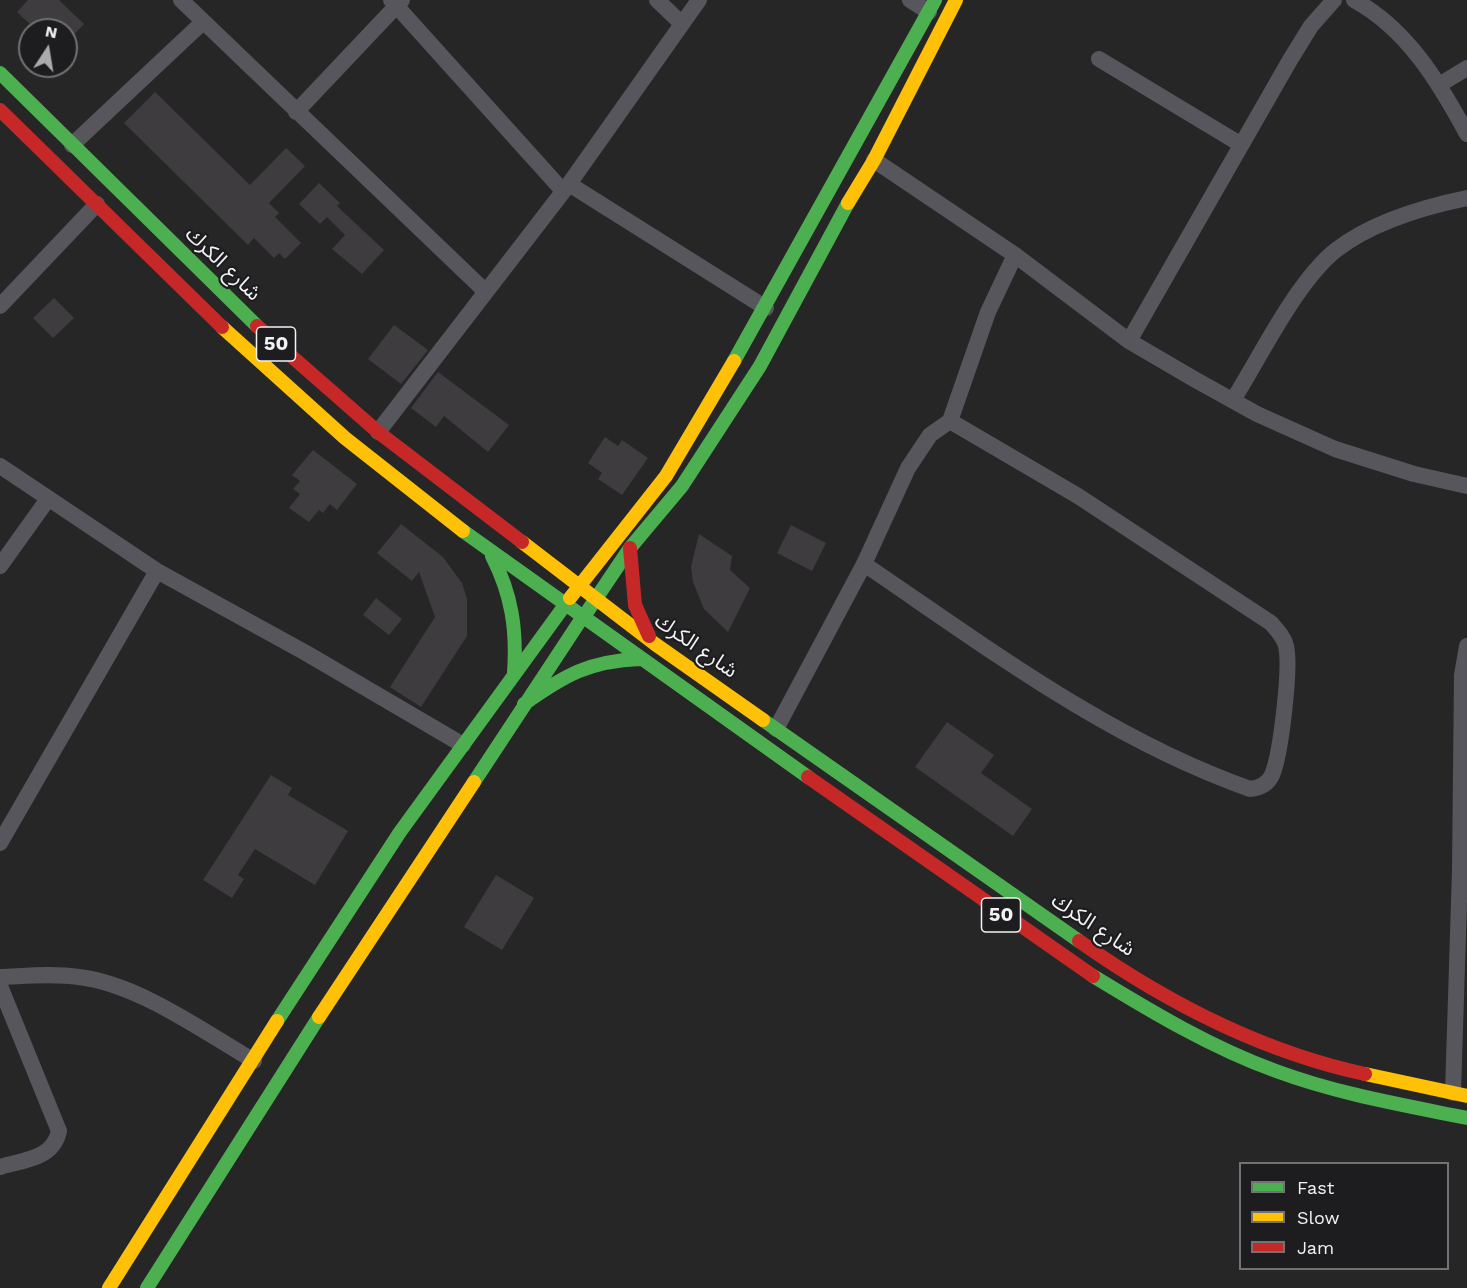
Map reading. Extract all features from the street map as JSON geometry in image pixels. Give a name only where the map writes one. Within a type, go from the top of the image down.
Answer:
[{"type":"main road","points":[[147,1288],[278,1079],[524,704],[630,548],[682,486],[760,366],[846,206],[874,160],[956,0]]},
{"type":"main road","points":[[110,1288],[326,943],[400,832],[564,605],[666,476],[766,308],[932,6]]},
{"type":"main road","name":"شارع الكرك","points":[[0,73],[254,324],[378,432],[655,644],[1012,895],[1136,978],[1226,1027],[1332,1067],[1460,1094]]},
{"type":"main road","name":"شارع الكرك","points":[[0,110],[192,300],[275,378],[345,438],[564,605],[913,850],[999,914],[1118,994],[1198,1038],[1247,1060],[1352,1095],[1467,1118]]},
{"type":"main road","points":[[545,559],[577,559],[613,541]]},
{"type":"main road","points":[[630,548],[632,596],[637,615],[655,644]]},
{"type":"main road","points":[[489,550],[513,600],[516,632],[514,673]]},
{"type":"main road","points":[[524,704],[565,675],[582,667],[598,661],[640,659]]},
{"type":"main road","points":[[999,914],[1012,895]]},
{"type":"street","points":[[181,0],[486,292]]},
{"type":"street","points":[[657,0],[682,24]]},
{"type":"street","points":[[378,432],[566,188],[699,0]]},
{"type":"street","points":[[910,0],[932,6]]},
{"type":"street","points":[[1129,341],[1240,144],[1311,26],[1334,0]]},
{"type":"street","points":[[1354,0],[1398,31],[1439,85],[1467,134]]},
{"type":"street","points":[[296,112],[397,2],[566,188],[766,308]]},
{"type":"street","points":[[72,146],[203,22]]},
{"type":"street","points":[[1099,59],[1240,144]]},
{"type":"street","points":[[1439,85],[1467,68]]},
{"type":"street","points":[[874,160],[1015,255],[1129,341],[1233,400],[1335,449],[1404,471],[1467,486]]},
{"type":"street","points":[[1233,400],[1309,279],[1336,250],[1406,215],[1467,198]]},
{"type":"street","points":[[0,306],[97,204]]},
{"type":"street","points":[[776,729],[864,564],[920,447],[930,435],[950,421],[988,312],[1015,255]]},
{"type":"street","points":[[864,564],[1073,705],[1122,732],[1250,789],[1259,788],[1272,775],[1278,751],[1288,662],[1286,644],[1271,623],[1078,496],[950,421]]},
{"type":"street","points":[[0,466],[158,571],[306,653],[463,745]]},
{"type":"street","points":[[0,566],[48,499]]},
{"type":"street","points":[[0,843],[158,571]]},
{"type":"street","points":[[1460,1094],[1463,870],[1462,675],[1467,646]]},
{"type":"street","points":[[0,977],[66,976],[107,983],[164,1009],[254,1061]]},
{"type":"street","points":[[0,987],[59,1131],[56,1145],[45,1154],[0,1167]]},
{"type":"building","points":[[28,0],[59,0],[78,18],[23,18],[17,12]]},
{"type":"building","points":[[78,18],[84,24],[78,30]]},
{"type":"building","points":[[155,92],[250,185],[286,148],[305,166],[269,203],[279,213],[275,217],[301,243],[285,259],[279,253],[274,258],[254,238],[248,245],[124,123]]},
{"type":"building","points":[[319,183],[340,203],[337,206],[384,250],[362,274],[332,249],[345,235],[327,217],[320,224],[299,204]]},
{"type":"building","points":[[54,298],[74,318],[53,338],[33,318]]},
{"type":"building","points":[[394,325],[428,350],[401,384],[368,359]]},
{"type":"building","points":[[438,372],[509,425],[488,452],[444,416],[436,427],[411,408]]},
{"type":"building","points":[[605,437],[618,446],[622,440],[648,458],[622,495],[598,479],[602,473],[588,463]]},
{"type":"building","points":[[313,450],[357,484],[337,510],[330,504],[323,513],[319,510],[309,522],[289,508],[300,494],[293,489],[300,481],[292,475]]},
{"type":"building","points":[[401,524],[443,557],[462,583],[467,599],[467,636],[421,707],[390,687],[435,617],[419,572],[412,581],[377,553]]},
{"type":"building","points":[[791,525],[826,543],[812,571],[777,553]]},
{"type":"building","points":[[699,534],[732,556],[730,570],[750,588],[728,632],[704,609],[693,582],[691,567]]},
{"type":"building","points":[[376,598],[402,619],[389,635],[363,615]]},
{"type":"building","points":[[947,722],[994,755],[981,773],[1032,809],[1013,836],[915,767]]},
{"type":"building","points":[[271,775],[292,788],[288,795],[348,831],[315,885],[255,849],[238,875],[244,879],[232,898],[203,880]]},
{"type":"building","points":[[496,875],[534,898],[502,950],[464,927]]},
{"type":"traffic: fast","points":[[734,361],[935,0]]},
{"type":"traffic: fast","points":[[0,73],[257,326]]},
{"type":"traffic: fast","points":[[587,612],[630,548],[682,486],[760,366],[848,203]]},
{"type":"traffic: fast","points":[[463,531],[808,777]]},
{"type":"traffic: fast","points":[[492,556],[499,570],[512,613],[515,642],[514,673]]},
{"type":"traffic: fast","points":[[277,1021],[400,832],[565,605]]},
{"type":"traffic: fast","points":[[474,782],[582,618]]},
{"type":"traffic: fast","points":[[524,704],[578,671],[606,663],[640,659]]},
{"type":"traffic: fast","points":[[763,720],[1079,941]]},
{"type":"traffic: fast","points":[[1093,976],[1160,1016],[1252,1062],[1347,1093],[1467,1118]]},
{"type":"traffic: fast","points":[[147,1288],[319,1017]]},
{"type":"traffic: slow","points":[[848,203],[874,160],[956,0]]},
{"type":"traffic: slow","points":[[222,327],[345,438],[463,531]]},
{"type":"traffic: slow","points":[[570,598],[666,476],[734,361]]},
{"type":"traffic: slow","points":[[522,542],[655,644],[763,720]]},
{"type":"traffic: slow","points":[[319,1017],[474,782]]},
{"type":"traffic: slow","points":[[109,1288],[277,1021]]},
{"type":"traffic: slow","points":[[1365,1074],[1467,1096]]},
{"type":"traffic: jam","points":[[0,110],[222,327]]},
{"type":"traffic: jam","points":[[257,326],[378,432],[522,542]]},
{"type":"traffic: jam","points":[[630,548],[635,605],[649,636]]},
{"type":"traffic: jam","points":[[808,777],[1093,976]]},
{"type":"traffic: jam","points":[[1079,941],[1145,984],[1216,1022],[1289,1052],[1365,1074]]}]
